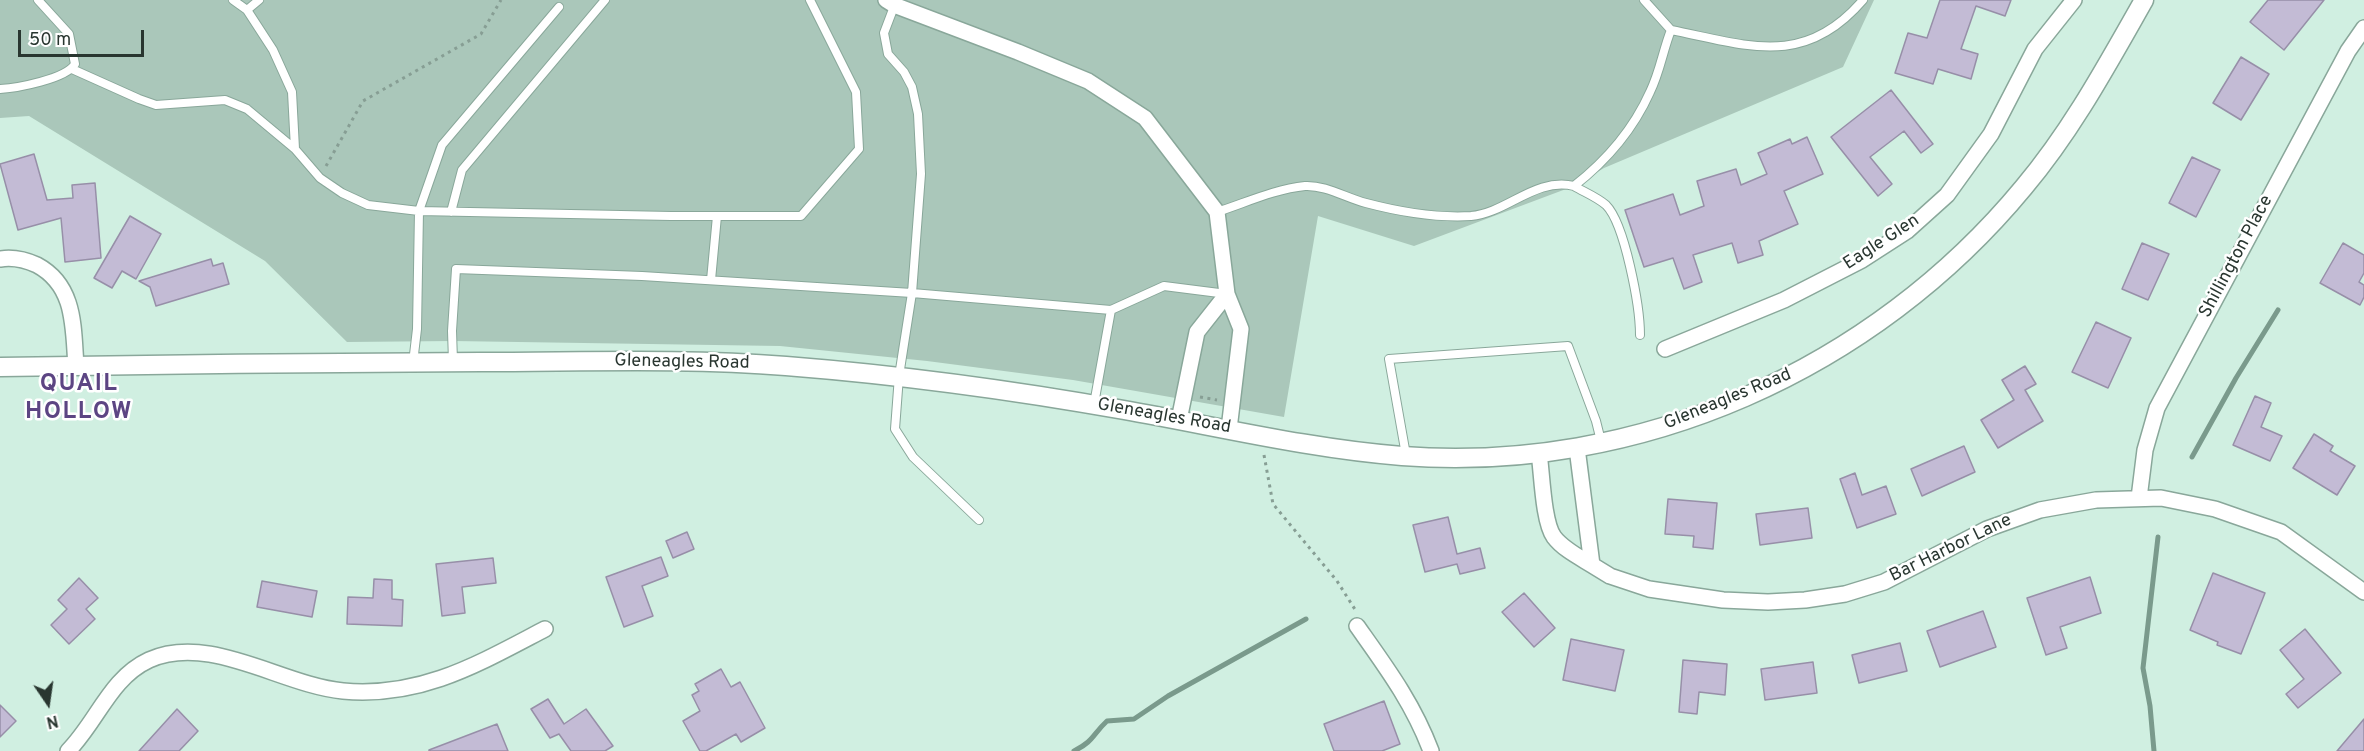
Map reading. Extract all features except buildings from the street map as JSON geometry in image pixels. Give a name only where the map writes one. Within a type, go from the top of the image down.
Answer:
[{"type":"street","name":"Eagle Glen","points":[[1665,349],[1784,300],[1862,260],[1907,231],[1947,195],[1991,134],[2035,49],[2074,0]]},
{"type":"street","name":"Gleneagles Road","points":[[0,367],[729,363],[899,376],[1094,404],[1362,452],[1450,458],[1539,453],[1577,448],[1677,424],[1762,390],[1845,346],[1894,311],[1964,253],[2025,186],[2052,152],[2088,99],[2144,0]]},
{"type":"street","points":[[892,2],[1088,81],[1145,118],[1217,212],[1227,294],[1241,329],[1229,429]]},
{"type":"street","name":"Shillington Place","points":[[2139,498],[2145,450],[2157,408],[2348,51],[2364,28]]},
{"type":"street","points":[[0,259],[18,259],[33,263],[48,271],[59,283],[70,306],[76,366]]},
{"type":"street","points":[[1179,420],[1197,332],[1227,294]]},
{"type":"street","points":[[1577,448],[1592,565]]},
{"type":"street","name":"Bar Harbor Lane","points":[[1539,453],[1544,499],[1553,536],[1571,552],[1610,576],[1648,589],[1723,600],[1768,602],[1805,600],[1845,594],[1884,582],[1987,529],[2022,516],[2068,504],[2139,498],[2173,500],[2215,509],[2281,532],[2364,592]]},
{"type":"street","points":[[1357,626],[1420,721],[1431,751]]},
{"type":"street","points":[[68,751],[123,676],[149,660],[169,653],[191,651],[215,655],[306,684],[344,691],[379,692],[413,688],[446,678],[545,629]]},
{"type":"lane","points":[[38,0],[69,34],[75,57],[72,69]]},
{"type":"lane","points":[[233,0],[247,10],[273,50],[292,92],[295,149]]},
{"type":"lane","points":[[247,10],[259,0]]},
{"type":"lane","points":[[451,212],[462,170],[605,0]]},
{"type":"lane","points":[[0,89],[24,87],[72,69],[156,105],[225,100],[247,109],[295,149],[320,178],[342,193],[368,205],[451,212],[801,216],[859,149],[856,92],[810,0]]},
{"type":"lane","points":[[1644,0],[1671,30],[1740,45],[1792,46],[1809,41],[1826,32],[1850,14],[1863,0]]},
{"type":"lane","points":[[892,2],[884,33],[888,54],[908,79],[918,114],[921,174],[912,292],[899,376],[895,429],[913,457],[979,520]]},
{"type":"lane","points":[[413,363],[417,329],[419,211],[442,145],[559,7]]},
{"type":"lane","points":[[1574,186],[1592,171],[1627,134],[1651,91],[1671,30]]},
{"type":"lane","points":[[1217,212],[1280,191],[1307,186],[1336,192],[1364,203],[1415,213],[1471,216],[1482,215],[1553,183],[1574,186],[1599,199],[1615,219],[1633,280],[1640,335]]},
{"type":"lane","points":[[711,280],[717,216]]},
{"type":"lane","points":[[453,363],[452,332],[456,269],[711,280],[912,292],[1111,310],[1164,286],[1227,294]]},
{"type":"lane","points":[[1094,404],[1111,310]]},
{"type":"lane","points":[[1406,456],[1389,359],[1568,346],[1596,421],[1601,442]]},
{"type":"path","points":[[320,178],[363,100],[481,34],[501,0]]},
{"type":"path","points":[[1199,396],[1217,400]]},
{"type":"path","points":[[1264,454],[1273,504],[1337,580],[1359,616],[1357,626]]},
{"type":"green space","points":[[0,0],[1874,0],[1843,67],[1604,168],[1574,186],[1414,246],[1318,216],[1284,417],[1073,380],[927,361],[780,346],[453,341],[347,342],[265,261],[29,116],[0,118]]},
{"type":"waterway","points":[[2192,457],[2236,378],[2278,310]]},
{"type":"waterway","points":[[2154,751],[2150,706],[2143,668],[2158,537]]},
{"type":"waterway","points":[[1074,751],[1089,741],[1107,721],[1134,719],[1168,696],[1306,619]]},
{"type":"district","name":"QUAIL HOLLOW","points":[[79,399]]}]
